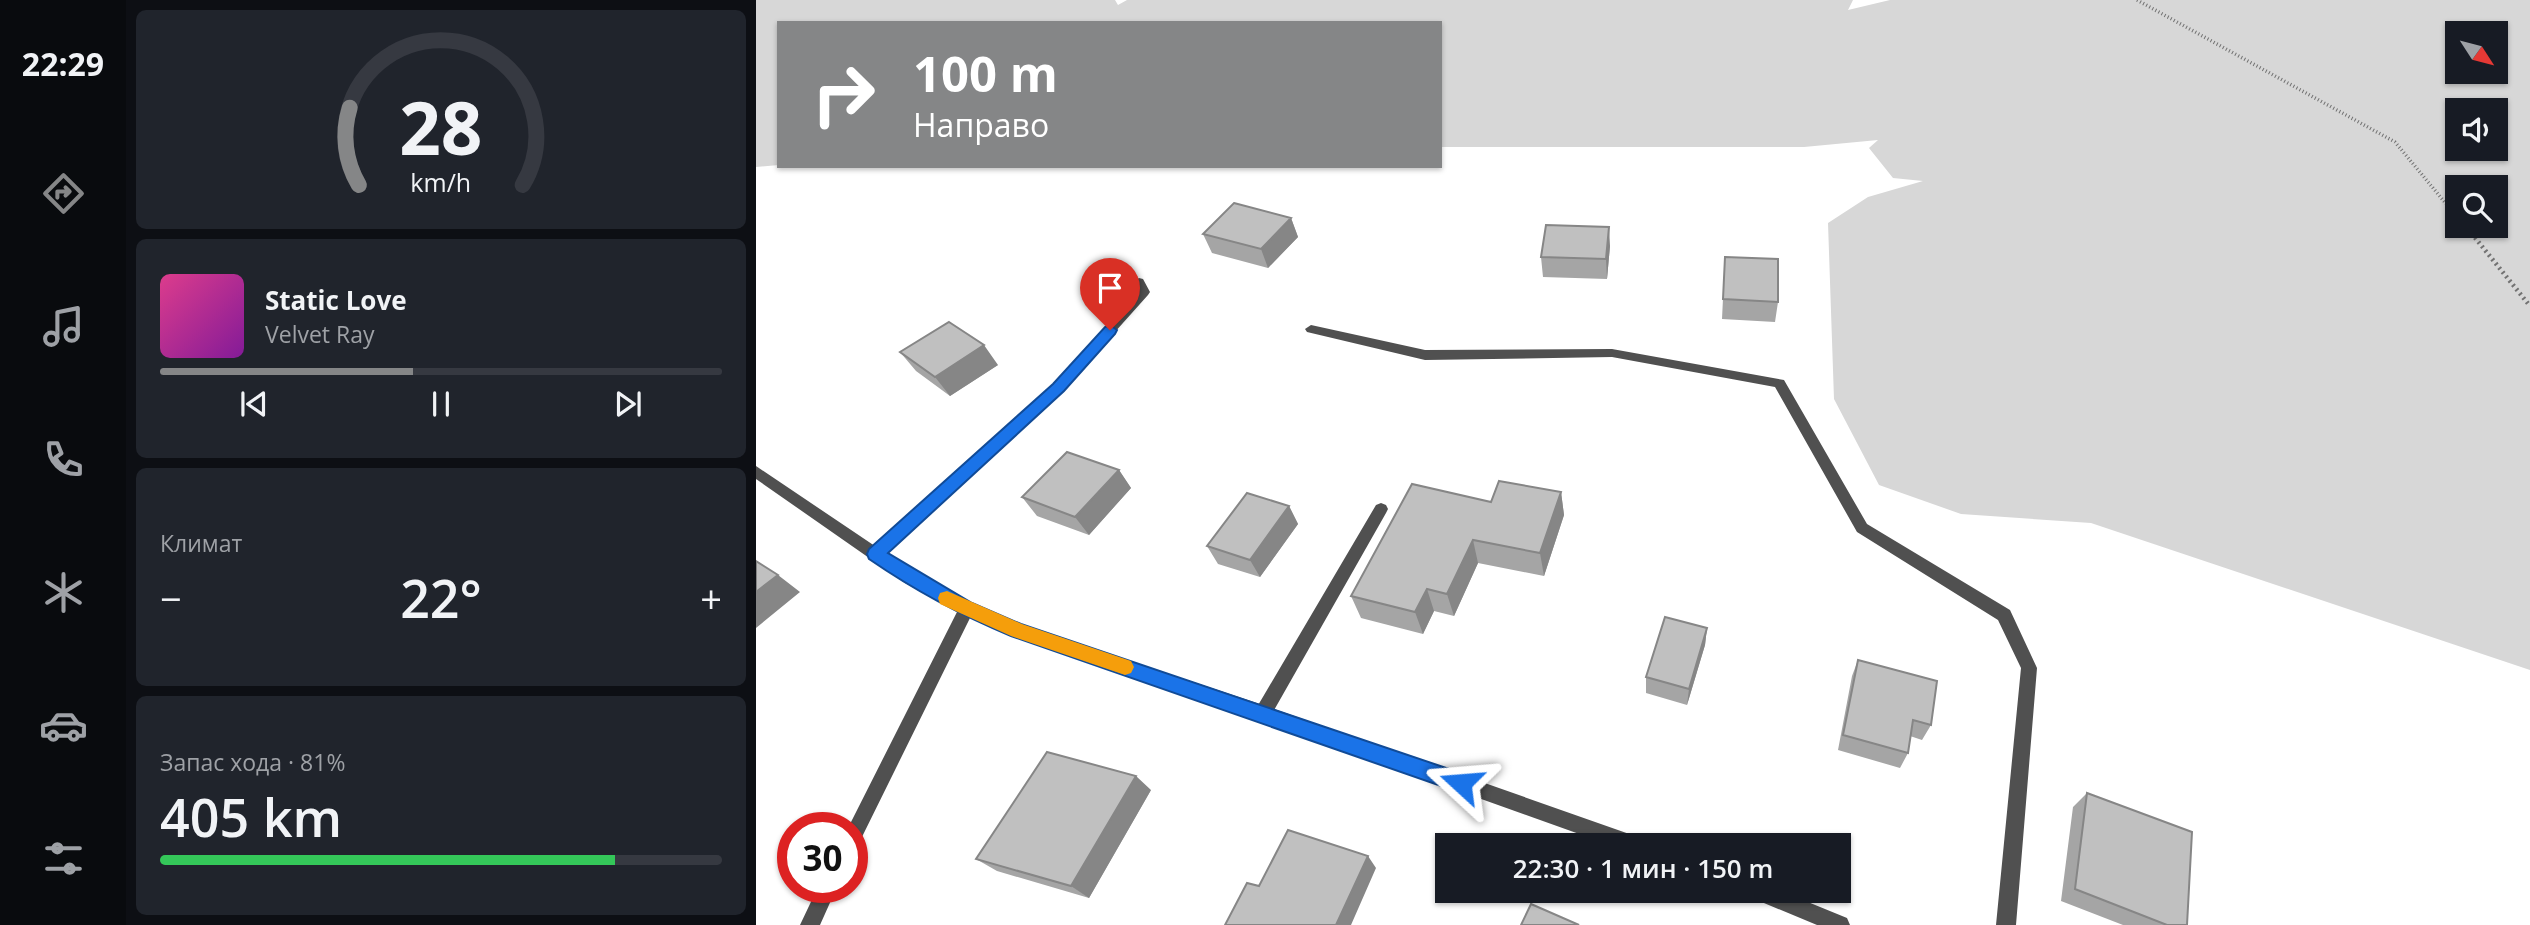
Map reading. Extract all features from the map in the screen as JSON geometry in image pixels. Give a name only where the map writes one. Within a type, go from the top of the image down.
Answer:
[{"type":"street","points":[[875,554],[1058,387],[1144,292],[1139,282]]},
{"type":"street","points":[[1311,329],[1425,355],[1612,353],[1779,383],[1862,528],[2004,615],[2029,668],[2006,925]]},
{"type":"street","points":[[756,472],[910,578],[966,609],[1017,631],[1263,713],[1601,833]]},
{"type":"street","points":[[1263,713],[1381,509]]},
{"type":"street","points":[[865,812],[966,609]]},
{"type":"street","points":[[810,925],[820,903]]},
{"type":"street","points":[[1788,903],[1840,925]]},
{"type":"path","points":[[2137,0],[2395,142],[2445,202]]},
{"type":"path","points":[[2475,238],[2530,306]]},
{"type":"shaded area","points":[[756,0],[1115,0],[1118,5],[1127,0],[1853,0],[1848,10],[1890,0],[2530,0],[2530,670],[2091,523],[1961,514],[1879,485],[1834,399],[1828,223],[1868,197],[1923,181],[1893,178],[1869,148],[1878,140],[1804,147],[1442,147],[1442,21],[777,21],[777,165],[756,167]]},
{"type":"building","points":[[1234,203],[1291,218],[1261,249],[1203,234]]},
{"type":"building","points":[[1546,225],[1609,227],[1606,259],[1541,257]]},
{"type":"building","points":[[1725,257],[1778,259],[1778,302],[1723,299]]},
{"type":"building","points":[[949,322],[984,345],[935,377],[900,352]]},
{"type":"building","points":[[1067,452],[1119,470],[1075,517],[1022,497]]},
{"type":"building","points":[[1499,481],[1561,492],[1540,553],[1473,540],[1447,594],[1427,589],[1415,612],[1351,596],[1412,484],[1491,502]]},
{"type":"building","points":[[1247,493],[1289,506],[1250,560],[1207,546]]},
{"type":"building","points":[[756,561],[778,575],[756,592]]},
{"type":"building","points":[[1665,617],[1707,628],[1689,689],[1646,677]]},
{"type":"building","points":[[1858,660],[1937,681],[1931,725],[1913,720],[1908,753],[1843,735]]},
{"type":"building","points":[[1047,752],[1136,776],[1071,886],[976,859]]},
{"type":"building","points":[[2087,793],[2192,832],[2187,925],[2167,925],[2075,889]]},
{"type":"building","points":[[1288,830],[1368,856],[1336,925],[1225,925],[1247,883],[1259,886]]},
{"type":"building","points":[[1531,904],[1579,925],[1521,925]]},
{"type":"slow traffic","points":[[947,598],[1017,631],[1125,667]]},
{"type":"route","points":[[1110,330],[1058,387],[875,554],[910,578],[966,609],[1017,631],[1461,783]]}]
